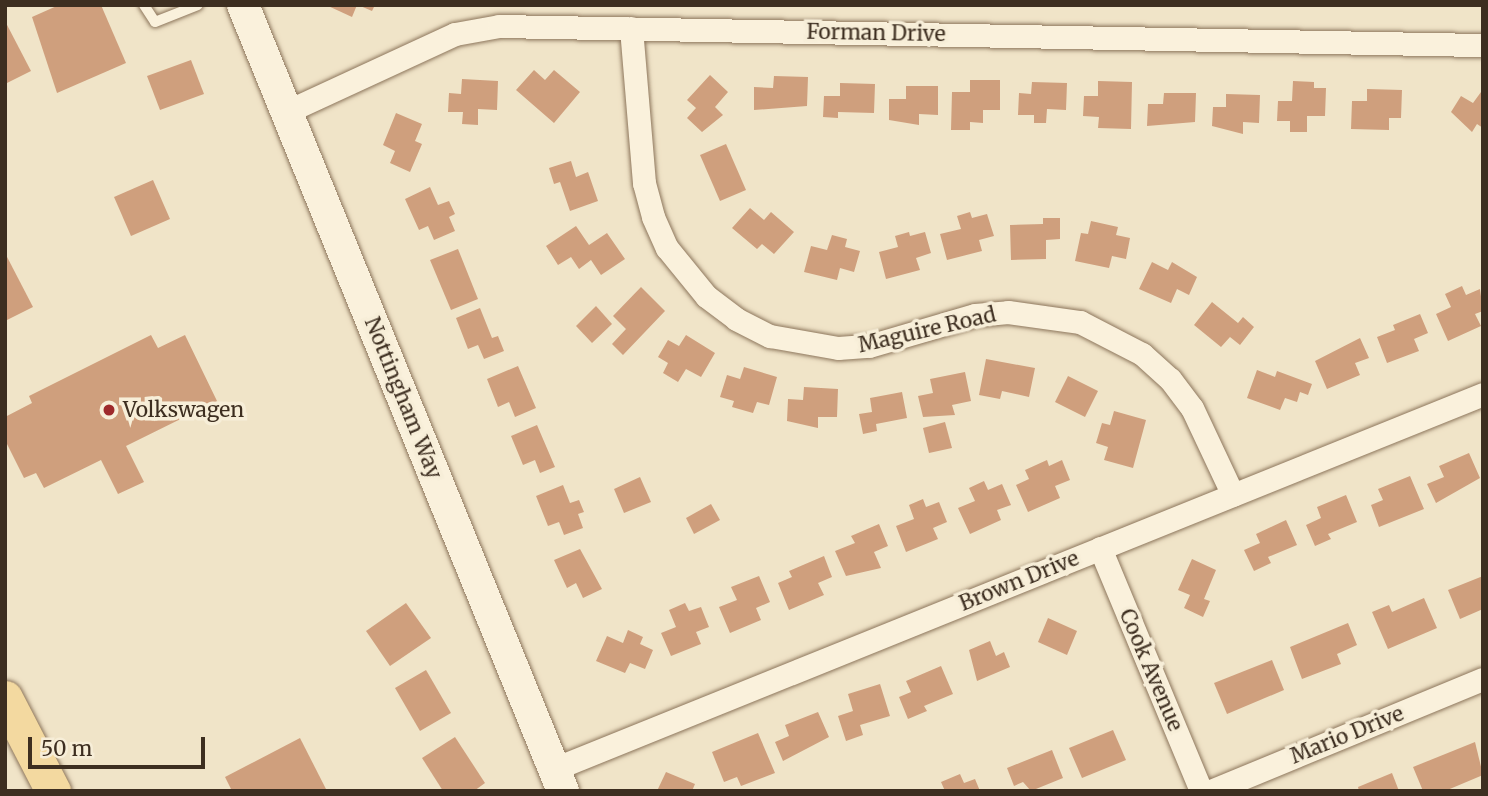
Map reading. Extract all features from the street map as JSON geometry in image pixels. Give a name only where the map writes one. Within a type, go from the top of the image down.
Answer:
[{"type":"main road","points":[[6,699],[53,791]]},
{"type":"street","name":"Nottingham Way","points":[[243,5],[559,780]]},
{"type":"street","name":"Forman Drive","points":[[286,112],[455,34],[499,26],[1483,45]]},
{"type":"street","name":"Maguire Road","points":[[631,29],[644,183],[653,216],[667,248],[706,296],[736,319],[770,336],[838,348],[869,346],[975,315],[1008,312],[1080,322],[1142,354],[1170,379],[1192,408],[1233,495]]},
{"type":"street","name":"Brown Drive","points":[[559,780],[1100,548],[1483,394]]},
{"type":"street","name":"Cook Avenue","points":[[1100,548],[1201,791]]},
{"type":"street","name":"Mario Drive","points":[[1212,791],[1483,679]]},
{"type":"lane","points":[[144,5],[155,22],[198,5]]},
{"type":"building","points":[[59,5],[101,5],[126,63],[57,93],[32,17]]},
{"type":"building","points":[[326,5],[357,5],[352,17]]},
{"type":"building","points":[[358,5],[375,5],[372,11]]},
{"type":"building","points":[[5,21],[31,71],[5,84]]},
{"type":"building","points":[[191,60],[204,94],[160,110],[147,76]]},
{"type":"building","points":[[534,70],[545,80],[554,70],[580,92],[554,123],[516,90]]},
{"type":"building","points":[[710,75],[728,92],[715,107],[723,115],[702,132],[687,118],[696,108],[687,100]]},
{"type":"building","points":[[774,76],[808,77],[807,106],[754,110],[754,87],[773,88]]},
{"type":"building","points":[[462,79],[498,81],[497,110],[478,109],[478,125],[462,124],[463,112],[448,112],[449,93],[461,94]]},
{"type":"building","points":[[970,80],[1000,80],[1000,110],[983,110],[983,123],[970,122],[970,130],[951,130],[952,92],[970,92]]},
{"type":"building","points":[[1098,81],[1132,82],[1131,129],[1098,128],[1099,117],[1083,116],[1084,96],[1098,96]]},
{"type":"building","points":[[1293,81],[1314,82],[1314,88],[1326,88],[1325,116],[1307,116],[1307,132],[1290,132],[1290,121],[1277,121],[1278,101],[1292,101]]},
{"type":"building","points":[[1032,82],[1067,83],[1066,110],[1047,109],[1046,123],[1034,123],[1034,115],[1018,115],[1019,93],[1031,94]]},
{"type":"building","points":[[840,83],[875,84],[874,113],[838,112],[838,118],[823,117],[824,96],[840,96]]},
{"type":"building","points":[[906,86],[938,86],[938,115],[919,114],[919,125],[889,120],[889,99],[906,99]]},
{"type":"building","points":[[1367,89],[1402,90],[1401,118],[1389,118],[1389,130],[1351,129],[1352,101],[1367,101]]},
{"type":"building","points":[[1481,92],[1483,128],[1477,124],[1472,132],[1451,112],[1461,96],[1473,103]]},
{"type":"building","points":[[1164,93],[1196,93],[1195,122],[1147,126],[1148,104],[1163,104]]},
{"type":"building","points":[[1226,94],[1260,95],[1259,123],[1243,122],[1243,134],[1212,126],[1213,107],[1226,107]]},
{"type":"building","points":[[396,113],[422,124],[415,141],[422,144],[410,172],[390,163],[395,151],[383,145]]},
{"type":"building","points":[[726,144],[746,190],[720,201],[700,155]]},
{"type":"building","points":[[571,161],[576,177],[588,172],[598,201],[570,211],[560,182],[554,184],[549,168]]},
{"type":"building","points":[[153,180],[170,219],[131,236],[114,197]]},
{"type":"building","points":[[430,187],[438,205],[449,201],[455,214],[449,217],[455,231],[434,240],[428,226],[419,230],[405,199]]},
{"type":"building","points":[[750,208],[764,220],[771,212],[794,232],[774,254],[762,244],[757,249],[732,228]]},
{"type":"building","points":[[970,212],[972,218],[987,214],[994,236],[979,240],[982,251],[947,260],[940,234],[961,229],[957,216]]},
{"type":"building","points":[[1043,218],[1060,218],[1060,239],[1046,240],[1046,259],[1011,260],[1010,225],[1043,224]]},
{"type":"building","points":[[1091,221],[1118,227],[1116,235],[1130,238],[1126,259],[1112,256],[1109,268],[1075,261],[1081,233],[1088,234]]},
{"type":"building","points":[[576,226],[589,245],[607,233],[625,259],[601,275],[591,260],[579,269],[571,257],[558,265],[546,246]]},
{"type":"building","points":[[909,232],[910,236],[925,232],[931,253],[916,258],[920,270],[886,279],[879,252],[898,247],[895,236]]},
{"type":"building","points":[[832,235],[847,239],[845,247],[860,251],[854,272],[840,268],[837,280],[804,272],[811,246],[827,250]]},
{"type":"building","points":[[458,249],[478,299],[451,310],[430,260]]},
{"type":"building","points":[[5,253],[33,307],[5,321]]},
{"type":"building","points":[[1152,262],[1168,270],[1172,262],[1197,277],[1189,295],[1177,289],[1171,303],[1139,289]]},
{"type":"building","points":[[1462,286],[1466,295],[1480,289],[1483,311],[1475,314],[1481,326],[1448,341],[1436,314],[1451,307],[1445,294]]},
{"type":"building","points":[[641,287],[665,311],[623,355],[612,344],[626,329],[613,316]]},
{"type":"building","points":[[1212,302],[1238,323],[1243,317],[1254,327],[1240,345],[1230,337],[1221,347],[1194,325]]},
{"type":"building","points":[[596,306],[612,324],[592,343],[576,326]]},
{"type":"building","points":[[480,308],[492,338],[498,336],[504,351],[484,359],[478,345],[468,349],[456,318]]},
{"type":"building","points":[[1420,314],[1428,333],[1414,339],[1419,351],[1387,363],[1377,337],[1395,330],[1393,325]]},
{"type":"building","name":"Volkswagen","points":[[151,335],[158,348],[185,335],[217,401],[126,446],[144,482],[118,494],[101,460],[44,488],[36,473],[24,478],[5,440],[5,417],[32,403],[29,396]]},
{"type":"building","points":[[686,335],[715,353],[701,377],[686,369],[678,382],[663,373],[668,363],[658,357],[668,340],[679,346]]},
{"type":"building","points":[[1360,338],[1369,358],[1355,363],[1360,375],[1327,389],[1315,361]]},
{"type":"building","points":[[986,359],[1035,368],[1029,397],[1002,391],[1000,399],[979,395]]},
{"type":"building","points":[[518,366],[536,408],[515,417],[509,402],[498,407],[487,379]]},
{"type":"building","points":[[744,367],[777,377],[769,405],[757,402],[753,413],[732,407],[734,401],[720,397],[727,375],[740,379]]},
{"type":"building","points":[[1257,370],[1275,377],[1277,371],[1312,384],[1308,395],[1300,392],[1297,402],[1285,398],[1280,410],[1247,398]]},
{"type":"building","points":[[965,372],[971,401],[952,405],[955,415],[923,417],[918,396],[933,393],[930,379]]},
{"type":"building","points":[[1068,376],[1098,391],[1085,417],[1055,402]]},
{"type":"building","points":[[804,387],[838,389],[837,417],[818,417],[818,428],[787,421],[788,399],[803,400]]},
{"type":"building","points":[[902,392],[907,418],[876,424],[877,431],[863,434],[859,414],[872,412],[870,398]]},
{"type":"building","points":[[1114,411],[1146,420],[1133,468],[1104,460],[1108,447],[1096,443],[1102,423],[1110,425]]},
{"type":"building","points":[[945,422],[952,448],[929,453],[923,428]]},
{"type":"building","points":[[537,425],[555,467],[540,473],[535,460],[523,465],[511,436]]},
{"type":"building","points":[[1469,453],[1480,478],[1436,503],[1427,484],[1444,477],[1439,466]]},
{"type":"building","points":[[1047,460],[1049,466],[1062,460],[1070,480],[1055,486],[1060,498],[1028,512],[1016,485],[1029,479],[1025,470]]},
{"type":"building","points":[[1410,476],[1424,509],[1379,527],[1371,505],[1383,500],[1378,489]]},
{"type":"building","points":[[640,477],[651,502],[624,513],[614,489]]},
{"type":"building","points":[[984,481],[988,490],[1002,484],[1011,505],[997,510],[1001,520],[970,534],[958,508],[975,501],[969,488]]},
{"type":"building","points":[[563,485],[570,503],[579,500],[584,512],[578,514],[583,528],[564,535],[559,522],[548,526],[536,496]]},
{"type":"building","points":[[1346,495],[1357,522],[1328,534],[1331,539],[1315,546],[1306,525],[1321,518],[1317,507]]},
{"type":"building","points":[[923,499],[926,507],[939,502],[947,522],[933,528],[938,539],[906,552],[896,526],[914,519],[909,505]]},
{"type":"building","points":[[711,504],[720,520],[694,534],[686,518]]},
{"type":"building","points":[[1286,520],[1297,545],[1268,557],[1271,563],[1254,571],[1244,550],[1260,543],[1256,534]]},
{"type":"building","points":[[879,524],[888,546],[874,552],[881,568],[846,576],[835,551],[855,543],[851,536]]},
{"type":"building","points":[[580,549],[602,589],[583,598],[576,583],[567,588],[554,560]]},
{"type":"building","points":[[824,556],[832,577],[818,583],[824,595],[789,610],[778,583],[792,577],[789,571]]},
{"type":"building","points":[[1192,559],[1216,570],[1204,599],[1210,601],[1203,617],[1184,608],[1190,595],[1178,590]]},
{"type":"building","points":[[759,576],[770,602],[756,608],[761,620],[730,633],[719,607],[737,600],[731,587]]},
{"type":"building","points":[[1483,576],[1483,609],[1460,619],[1448,590]]},
{"type":"building","points":[[1424,598],[1437,628],[1388,649],[1372,612],[1389,605],[1392,612]]},
{"type":"building","points":[[406,603],[431,638],[390,666],[366,631]]},
{"type":"building","points":[[685,603],[689,611],[701,607],[709,627],[696,632],[701,644],[671,656],[661,633],[676,627],[669,610]]},
{"type":"building","points":[[1048,618],[1077,631],[1067,655],[1038,642]]},
{"type":"building","points":[[1348,623],[1357,645],[1337,654],[1341,664],[1302,679],[1290,647]]},
{"type":"building","points":[[628,630],[643,637],[640,644],[653,650],[645,669],[630,663],[625,673],[596,661],[607,636],[623,643]]},
{"type":"building","points":[[990,641],[996,656],[1004,652],[1010,667],[977,681],[969,650]]},
{"type":"building","points":[[1272,660],[1284,690],[1227,714],[1214,683]]},
{"type":"building","points":[[941,666],[953,694],[924,706],[927,711],[908,719],[899,697],[911,692],[906,681]]},
{"type":"building","points":[[426,670],[451,713],[420,731],[395,688]]},
{"type":"building","points":[[880,684],[890,716],[860,725],[863,735],[846,741],[838,716],[853,711],[848,694]]},
{"type":"building","points":[[818,712],[829,737],[783,761],[775,742],[789,736],[785,725]]},
{"type":"building","points":[[1113,730],[1126,760],[1082,778],[1069,748]]},
{"type":"building","points":[[758,733],[775,773],[741,786],[737,777],[724,782],[712,752]]},
{"type":"building","points":[[455,737],[485,783],[474,791],[443,791],[422,758]]},
{"type":"building","points":[[300,738],[327,791],[232,791],[225,777]]},
{"type":"building","points":[[1475,742],[1483,775],[1445,791],[1423,791],[1413,767]]},
{"type":"building","points":[[1052,750],[1063,778],[1031,791],[1023,782],[1014,786],[1007,768]]},
{"type":"building","points":[[666,772],[695,784],[692,791],[657,791]]},
{"type":"building","points":[[1392,773],[1399,791],[1359,791],[1358,787]]},
{"type":"building","points":[[960,774],[964,783],[975,779],[980,791],[945,791],[941,782]]},
{"type":"place","name":"Volkswagen","points":[[109,410]]}]
